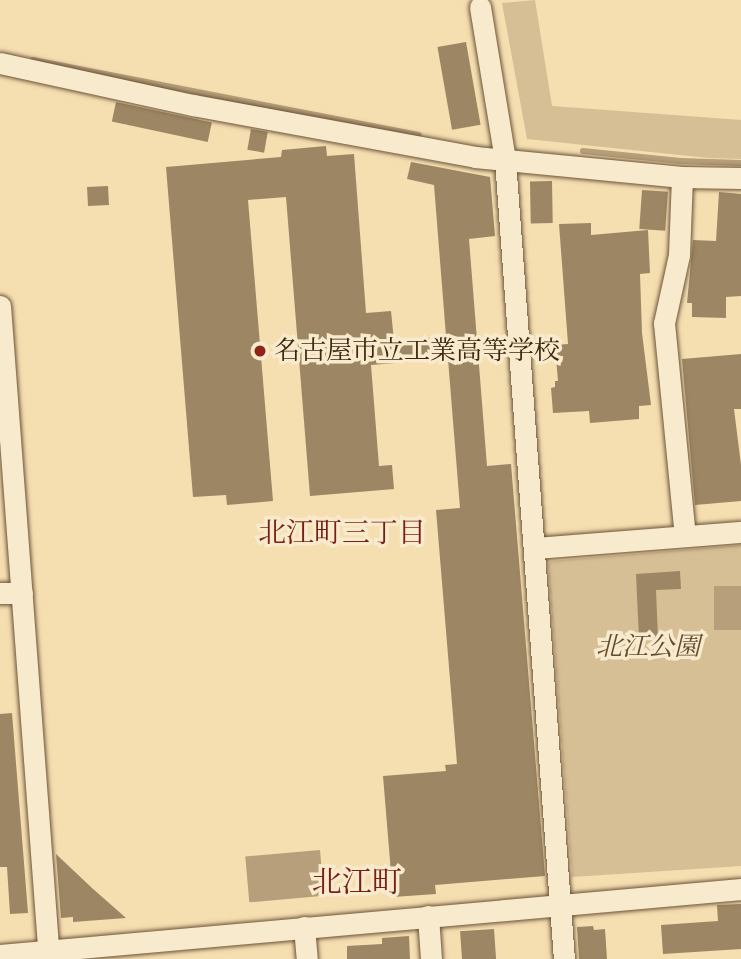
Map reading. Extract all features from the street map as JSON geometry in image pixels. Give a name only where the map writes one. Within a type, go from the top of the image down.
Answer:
[{"type":"street","points":[[480,6],[505,160],[565,959]]},
{"type":"street","points":[[0,63],[206,107],[505,160],[682,177],[741,178]]},
{"type":"street","points":[[682,177],[679,255],[664,323],[685,536]]},
{"type":"street","points":[[0,306],[49,954]]},
{"type":"street","points":[[536,548],[741,532]]},
{"type":"street","points":[[0,593],[22,593]]},
{"type":"street","points":[[0,955],[178,949],[304,927],[741,889]]},
{"type":"street","points":[[428,916],[431,959]]},
{"type":"street","points":[[304,927],[307,959]]},
{"type":"green space","points":[[535,0],[552,106],[741,120],[741,159],[527,139],[502,3]]},
{"type":"green space","name":"北江公園","points":[[741,545],[741,866],[572,877],[548,564],[551,561]]},
{"type":"shaded area","points":[[714,586],[741,586],[741,630],[714,630]]},
{"type":"shaded area","points":[[320,850],[324,896],[249,902],[245,857]]},
{"type":"building","points":[[466,42],[481,125],[452,130],[437,47]]},
{"type":"building","points":[[116,102],[212,122],[208,142],[112,122]]},
{"type":"building","points":[[251,129],[268,132],[264,153],[247,150]]},
{"type":"building","points":[[326,146],[327,156],[354,154],[366,313],[391,311],[394,341],[446,336],[434,185],[407,179],[411,162],[490,177],[495,236],[469,239],[487,466],[511,464],[545,876],[435,885],[436,894],[393,897],[383,776],[446,771],[445,765],[457,764],[436,510],[460,508],[448,359],[371,365],[379,466],[392,465],[394,489],[310,496],[286,197],[248,200],[273,501],[227,505],[226,495],[193,497],[166,167],[281,157],[282,150]]},
{"type":"building","points":[[530,181],[552,181],[553,223],[531,223]]},
{"type":"building","points":[[108,186],[109,205],[88,206],[87,187]]},
{"type":"building","points":[[642,190],[668,192],[665,231],[639,229]]},
{"type":"building","points":[[719,192],[741,194],[741,296],[726,297],[726,318],[692,317],[692,303],[687,303],[693,240],[716,241]]},
{"type":"building","points":[[591,223],[591,235],[648,230],[650,273],[640,274],[642,333],[651,405],[639,406],[639,419],[590,423],[589,411],[553,413],[551,388],[555,387],[555,381],[558,381],[555,345],[568,344],[559,224]]},
{"type":"building","points":[[741,354],[741,409],[734,409],[741,465],[741,501],[695,505],[682,359]]},
{"type":"building","points":[[680,571],[681,589],[656,590],[658,638],[639,639],[636,574]]},
{"type":"building","points":[[12,713],[28,913],[10,914],[7,867],[0,867],[0,714]]},
{"type":"building","points":[[56,854],[126,918],[73,922],[73,917],[61,918]]},
{"type":"building","points":[[741,904],[741,949],[663,954],[661,925],[718,921],[717,905]]},
{"type":"building","points":[[593,926],[594,930],[605,929],[607,959],[579,959],[577,927]]},
{"type":"building","points":[[494,929],[496,959],[462,959],[460,931]]},
{"type":"building","points":[[409,936],[410,959],[347,959],[347,946],[382,944],[382,938]]},
{"type":"waterway","points":[[33,60],[419,135]]},
{"type":"waterway","points":[[583,151],[680,161],[741,163]]},
{"type":"place","name":"名古屋市立工業高等学校","points":[[260,351]]},
{"type":"district","name":"北江町三丁目","points":[[342,533]]},
{"type":"district","name":"北江町","points":[[357,882]]}]
